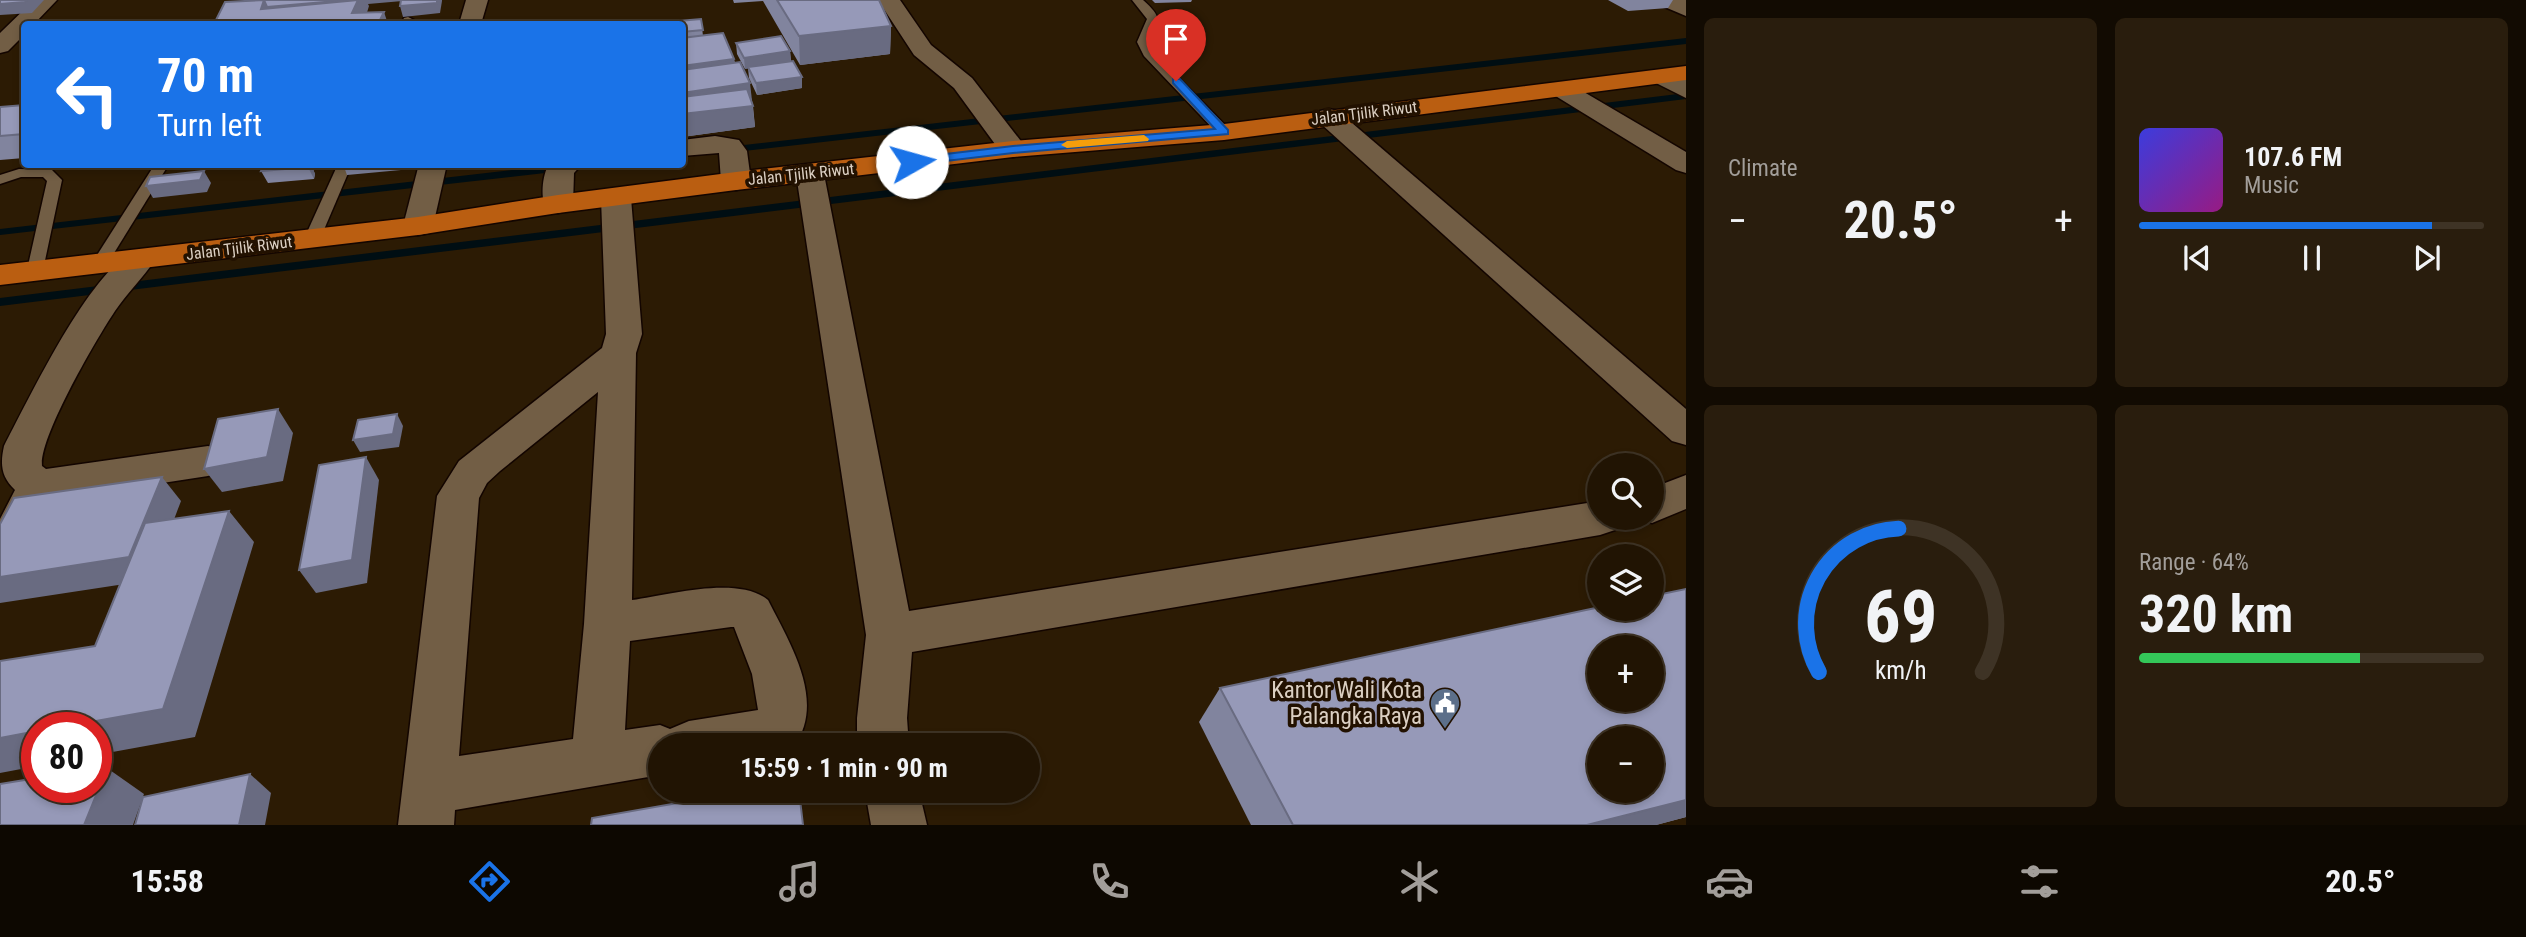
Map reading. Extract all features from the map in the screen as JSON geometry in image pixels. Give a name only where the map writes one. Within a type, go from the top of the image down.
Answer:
[{"type":"highway","name":"Jalan Tjilik Riwut","points":[[0,275],[418,226],[558,204],[736,181],[1013,149],[1224,132],[1563,90],[1678,80]]},
{"type":"street","points":[[471,21],[477,0]]},
{"type":"street","points":[[889,0],[922,50],[963,83],[1013,149]]},
{"type":"street","points":[[1668,0],[1686,9]]},
{"type":"street","points":[[0,17],[39,8]]},
{"type":"street","points":[[26,21],[39,8]]},
{"type":"street","points":[[0,46],[21,26]]},
{"type":"street","points":[[1563,90],[1686,164]]},
{"type":"street","points":[[1329,117],[1686,431]]},
{"type":"street","points":[[686,148],[716,144],[729,146],[733,152],[736,181]]},
{"type":"street","points":[[418,226],[432,168]]},
{"type":"street","points":[[558,204],[560,170],[563,168]]},
{"type":"street","points":[[810,174],[890,635],[883,733]]},
{"type":"street","points":[[597,761],[608,624],[618,353],[624,334],[616,198]]},
{"type":"street","points":[[139,260],[118,281],[18,424],[24,446],[21,462],[23,473],[38,486],[208,461]]},
{"type":"street","points":[[618,353],[600,371],[472,472],[458,496],[428,806],[597,761],[648,752]]},
{"type":"street","points":[[0,562],[38,486]]},
{"type":"street","points":[[1664,501],[1686,491]]},
{"type":"street","points":[[890,635],[1587,520]]},
{"type":"street","points":[[608,624],[731,607],[746,609],[752,614],[786,708],[782,721],[775,729],[762,733]]},
{"type":"street","points":[[894,803],[899,825]]},
{"type":"lane","points":[[1137,0],[1155,21],[1143,42],[1148,52],[1224,132]]},
{"type":"lane","points":[[100,263],[159,168]]},
{"type":"lane","points":[[312,239],[343,168]]},
{"type":"lane","points":[[0,180],[19,173],[47,173],[55,180],[35,271]]},
{"type":"building","points":[[0,0],[27,0],[0,4]]},
{"type":"building","points":[[264,0],[348,0],[267,7]]},
{"type":"building","points":[[264,0],[261,9],[358,0],[352,13],[384,12],[380,21],[216,21],[225,2]]},
{"type":"building","points":[[401,0],[437,0],[437,3],[400,6]]},
{"type":"building","points":[[777,0],[879,0],[891,26],[799,36]]},
{"type":"building","points":[[701,19],[703,30],[686,32],[686,21],[678,21]]},
{"type":"building","points":[[723,33],[734,59],[686,65],[686,38]]},
{"type":"building","points":[[781,36],[790,51],[744,58],[736,43]]},
{"type":"building","points":[[793,61],[802,77],[756,83],[748,67]]},
{"type":"building","points":[[740,62],[750,83],[686,92],[686,69]]},
{"type":"building","points":[[747,89],[753,106],[686,114],[686,97]]},
{"type":"building","points":[[21,105],[21,134],[0,136],[0,107]]},
{"type":"building","points":[[262,168],[296,168],[261,171]]},
{"type":"building","points":[[204,171],[200,180],[146,186],[150,177]]},
{"type":"building","points":[[278,409],[267,457],[204,469],[218,419]]},
{"type":"building","points":[[397,414],[393,434],[353,440],[358,420]]},
{"type":"building","points":[[366,457],[352,560],[299,570],[319,465]]},
{"type":"building","points":[[162,477],[129,557],[0,577],[0,524],[14,498]]},
{"type":"building","points":[[229,511],[163,709],[112,718],[112,712],[21,712],[21,734],[0,738],[0,661],[95,646],[145,523]]},
{"type":"building","name":"Kantor Wali Kota Palangka Raya","points":[[1686,589],[1686,800],[1587,825],[1293,825],[1220,688],[1587,610],[1587,621],[1664,621],[1664,594]]},
{"type":"building","points":[[250,774],[239,825],[135,825],[143,797]]},
{"type":"building","points":[[21,781],[21,803],[93,803],[84,825],[0,825],[0,784]]},
{"type":"building","points":[[678,803],[800,803],[803,825],[591,825],[592,818]]},
{"type":"waterway","points":[[726,150],[1686,41]]},
{"type":"waterway","points":[[0,302],[1686,96]]},
{"type":"waterway","points":[[0,232],[562,168]]},
{"type":"slow traffic","points":[[1067,145],[1144,139]]},
{"type":"place","name":"Kantor Wali Kota Palangka Raya","points":[[1445,730]]},
{"type":"route","points":[[912,162],[1013,149],[1224,132],[1176,81]]}]
